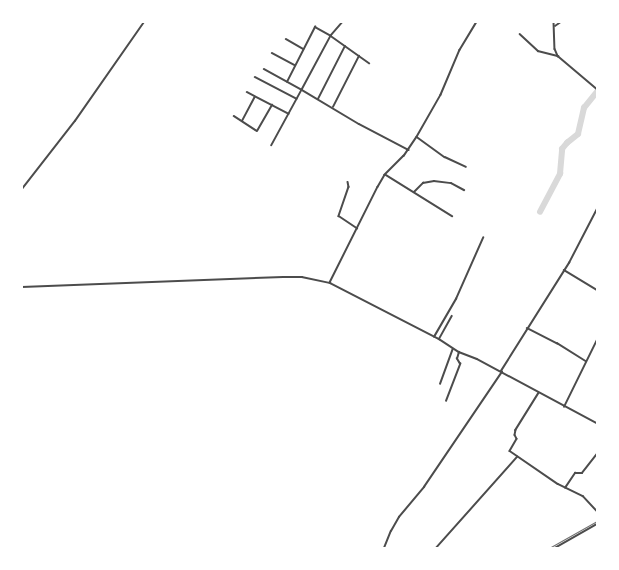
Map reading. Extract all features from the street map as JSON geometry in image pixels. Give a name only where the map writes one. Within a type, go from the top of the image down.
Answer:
[{"type":"street","points":[[22,189],[75,121],[144,22]]},
{"type":"street","points":[[272,144],[331,36],[342,22]]},
{"type":"street","points":[[330,283],[385,175],[409,150],[417,137],[441,95],[460,50],[477,22]]},
{"type":"street","points":[[554,22],[555,49],[558,56]]},
{"type":"street","points":[[555,26],[561,22]]},
{"type":"street","points":[[287,82],[315,27],[331,36],[370,64]]},
{"type":"street","points":[[520,34],[538,50],[558,56],[597,88]]},
{"type":"street","points":[[286,39],[304,49]]},
{"type":"street","points":[[318,99],[345,46]]},
{"type":"street","points":[[272,52],[295,65]]},
{"type":"street","points":[[332,107],[359,56]]},
{"type":"street","points":[[264,69],[359,124],[409,150]]},
{"type":"street","points":[[255,77],[297,99]]},
{"type":"street","points":[[247,92],[289,114]]},
{"type":"street","points":[[242,122],[255,97]]},
{"type":"street","points":[[234,116],[254,131],[258,130],[272,105]]},
{"type":"street","points":[[417,137],[445,157],[466,167]]},
{"type":"street","points":[[385,175],[452,216]]},
{"type":"street","points":[[414,192],[420,186],[434,181],[451,183],[464,190]]},
{"type":"street","points":[[348,182],[349,187],[339,216],[357,228]]},
{"type":"street","points":[[384,548],[397,521],[424,487],[501,372],[564,270],[597,210]]},
{"type":"street","points":[[434,337],[456,299],[483,238]]},
{"type":"street","points":[[564,270],[597,290]]},
{"type":"street","points":[[22,286],[289,277],[302,277],[330,283],[439,339],[453,349],[477,359],[597,424]]},
{"type":"street","points":[[439,339],[452,316]]},
{"type":"street","points":[[527,328],[557,343],[586,361]]},
{"type":"street","points":[[564,407],[597,340]]},
{"type":"street","points":[[440,384],[453,349]]},
{"type":"street","points":[[446,401],[460,364],[457,359],[459,352]]},
{"type":"street","points":[[539,393],[515,433],[518,439],[510,451],[517,458],[566,488],[583,496],[597,511]]},
{"type":"street","points":[[566,488],[575,473],[581,474],[597,454]]},
{"type":"street","points":[[436,548],[517,458]]},
{"type":"street","points":[[555,548],[597,524]]},
{"type":"waterway","points":[[540,212],[560,174],[562,149],[578,134],[584,108],[597,92]]},
{"type":"railway","points":[[549,548],[597,521]]}]
